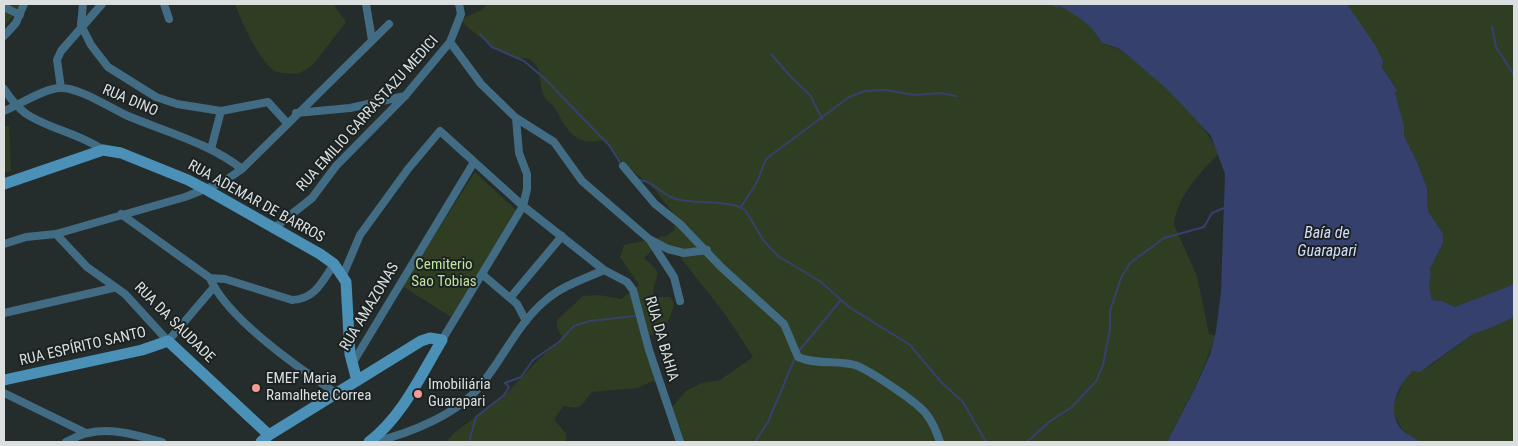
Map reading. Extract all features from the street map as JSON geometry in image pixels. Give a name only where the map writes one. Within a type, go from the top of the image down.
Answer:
[{"type":"street","points":[[4,36],[20,15],[24,4]]},
{"type":"street","points":[[83,4],[81,25],[91,45],[108,67],[127,81],[156,97],[177,104],[221,111],[268,102],[287,123]]},
{"type":"street","points":[[4,111],[52,89],[61,88],[57,60],[61,51],[102,4]]},
{"type":"street","points":[[164,4],[169,19]]},
{"type":"street","points":[[366,4],[372,40]]},
{"type":"street","points":[[450,42],[461,14],[460,4]]},
{"type":"street","points":[[4,7],[20,15]]},
{"type":"street","points":[[4,244],[26,237],[56,234],[207,190],[223,182],[242,169],[296,113],[389,24]]},
{"type":"street","name":"RUA EMILIO GARRASTAZU MEDICI","points":[[273,229],[312,198],[336,166],[405,96],[450,42],[481,84],[516,118],[554,142],[582,181],[649,238]]},
{"type":"street","name":"RUA DINO","points":[[61,88],[72,90],[128,116],[212,149],[242,169]]},
{"type":"street","name":"RUA ADEMAR DE BARROS","points":[[4,89],[16,106],[35,118],[90,140],[103,150],[130,156],[188,180],[334,264],[343,275],[347,289],[352,364],[358,381]]},
{"type":"street","points":[[296,113],[350,108],[405,96]]},
{"type":"street","points":[[212,149],[221,111]]},
{"type":"street","points":[[369,442],[380,434],[396,414],[523,206],[527,189],[526,174],[520,153],[516,118]]},
{"type":"street","name":"RUA DA BAHIA","points":[[343,275],[360,235],[408,169],[440,131],[523,206],[604,270],[627,282],[633,290],[651,358],[680,442]]},
{"type":"street","points":[[4,184],[103,150]]},
{"type":"street","name":"RUA AMAZONAS","points":[[352,364],[474,162]]},
{"type":"street","points":[[623,166],[655,204],[707,250],[721,267],[784,324],[798,357],[819,362],[854,365],[868,371],[919,406],[927,414],[940,442]]},
{"type":"street","points":[[121,214],[210,278],[225,280],[292,300],[301,299],[318,290],[334,264]]},
{"type":"street","name":"RUA DA SAUDADE","points":[[56,234],[87,267],[125,294],[168,341],[265,438]]},
{"type":"street","points":[[510,298],[562,236]]},
{"type":"street","points":[[649,238],[668,249],[684,253],[707,250]]},
{"type":"street","points":[[649,238],[674,277],[680,301]]},
{"type":"street","points":[[374,442],[395,437],[449,412],[480,387],[526,320],[546,299],[562,289],[604,270]]},
{"type":"street","points":[[483,274],[516,304],[526,320]]},
{"type":"street","points":[[210,278],[214,287],[243,320],[287,360],[336,393]]},
{"type":"street","points":[[168,341],[214,287]]},
{"type":"street","points":[[4,313],[114,288]]},
{"type":"street","points":[[265,438],[421,341],[430,338],[442,340]]},
{"type":"street","name":"RUA ESPÍRITO SANTO","points":[[4,380],[142,350],[168,341]]},
{"type":"street","points":[[4,393],[86,433]]},
{"type":"street","points":[[66,442],[86,433],[98,431],[121,433],[162,442]]},
{"type":"green space","points":[[4,4],[20,4],[18,11],[4,26]]},
{"type":"green space","points":[[235,4],[336,4],[335,7],[346,22],[312,66],[298,74],[280,73],[269,66],[257,50]]},
{"type":"green space","points":[[488,4],[1050,4],[1058,9],[1057,4],[1070,11],[1089,25],[1102,43],[1118,49],[1132,59],[1176,97],[1202,126],[1218,154],[1184,196],[1179,205],[1174,225],[1197,276],[1209,334],[1215,335],[1200,376],[1167,442],[683,442],[672,407],[686,391],[702,383],[720,380],[753,357],[725,314],[676,252],[677,249],[655,239],[655,247],[644,258],[658,275],[653,293],[657,297],[670,297],[674,303],[665,325],[657,333],[646,336],[659,385],[653,381],[637,388],[592,392],[581,406],[564,406],[554,419],[566,434],[566,442],[446,442],[454,433],[505,395],[540,358],[563,339],[557,328],[557,320],[583,296],[599,295],[621,299],[639,285],[620,257],[624,245],[667,236],[674,230],[676,217],[656,191],[618,158],[604,140],[584,141],[572,134],[553,106],[545,98],[541,88],[538,68],[535,64],[525,58],[510,56],[494,47],[470,29],[461,19],[480,11]]},
{"type":"green space","points":[[1347,4],[1514,4],[1514,284],[1455,307],[1442,301],[1432,300],[1429,285],[1430,269],[1443,243],[1443,235],[1428,211],[1427,188],[1404,136],[1404,125],[1395,93],[1397,89]]},
{"type":"green space","points":[[4,126],[9,126],[11,171],[4,172]]},
{"type":"green space","name":"Cemiterio Sao Tobias","points":[[475,172],[517,211],[451,317],[402,286]]},
{"type":"green space","points":[[1514,317],[1514,442],[1419,442],[1403,431],[1393,412],[1394,403],[1404,380],[1413,371],[1430,366],[1473,334]]},
{"type":"water","name":"Baía de Guarapari","points":[[1050,4],[1347,4],[1375,45],[1383,61],[1382,67],[1397,90],[1395,93],[1404,125],[1404,136],[1427,188],[1428,211],[1443,234],[1443,243],[1430,269],[1429,285],[1432,300],[1442,301],[1455,307],[1514,284],[1514,317],[1473,334],[1420,372],[1413,371],[1402,384],[1395,400],[1395,416],[1403,431],[1419,442],[1167,442],[1210,355],[1216,331],[1221,292],[1225,174],[1211,136],[1167,89],[1118,48],[1102,43],[1094,31],[1077,16],[1057,5],[1059,9]]},
{"type":"waterway","points":[[1492,27],[1496,47],[1514,75]]},
{"type":"waterway","points":[[480,34],[492,47],[524,61],[544,78],[609,145],[621,164]]},
{"type":"waterway","points":[[771,54],[810,95],[822,119]]},
{"type":"waterway","points":[[741,207],[757,182],[766,159],[849,97],[865,91],[885,90],[915,95],[941,93],[956,96]]},
{"type":"waterway","points":[[639,180],[654,185],[676,199],[730,204],[745,210],[764,241],[778,256],[821,282],[849,307],[910,345],[942,383],[963,402],[986,442]]},
{"type":"waterway","points":[[1027,442],[1050,421],[1072,407],[1097,380],[1103,365],[1110,329],[1110,311],[1121,278],[1130,263],[1164,238],[1204,227],[1212,213],[1224,208]]},
{"type":"waterway","points":[[798,352],[841,300]]},
{"type":"waterway","points":[[469,442],[476,417],[504,395],[509,387],[505,383],[521,377],[533,360],[559,342],[574,326],[590,321],[635,316]]},
{"type":"waterway","points":[[755,442],[768,422],[795,358]]},
{"type":"place","name":"EMEF Maria Ramalhete Correa","points":[[256,388]]},
{"type":"place","name":"Imobiliária Guarapari","points":[[418,394]]}]
